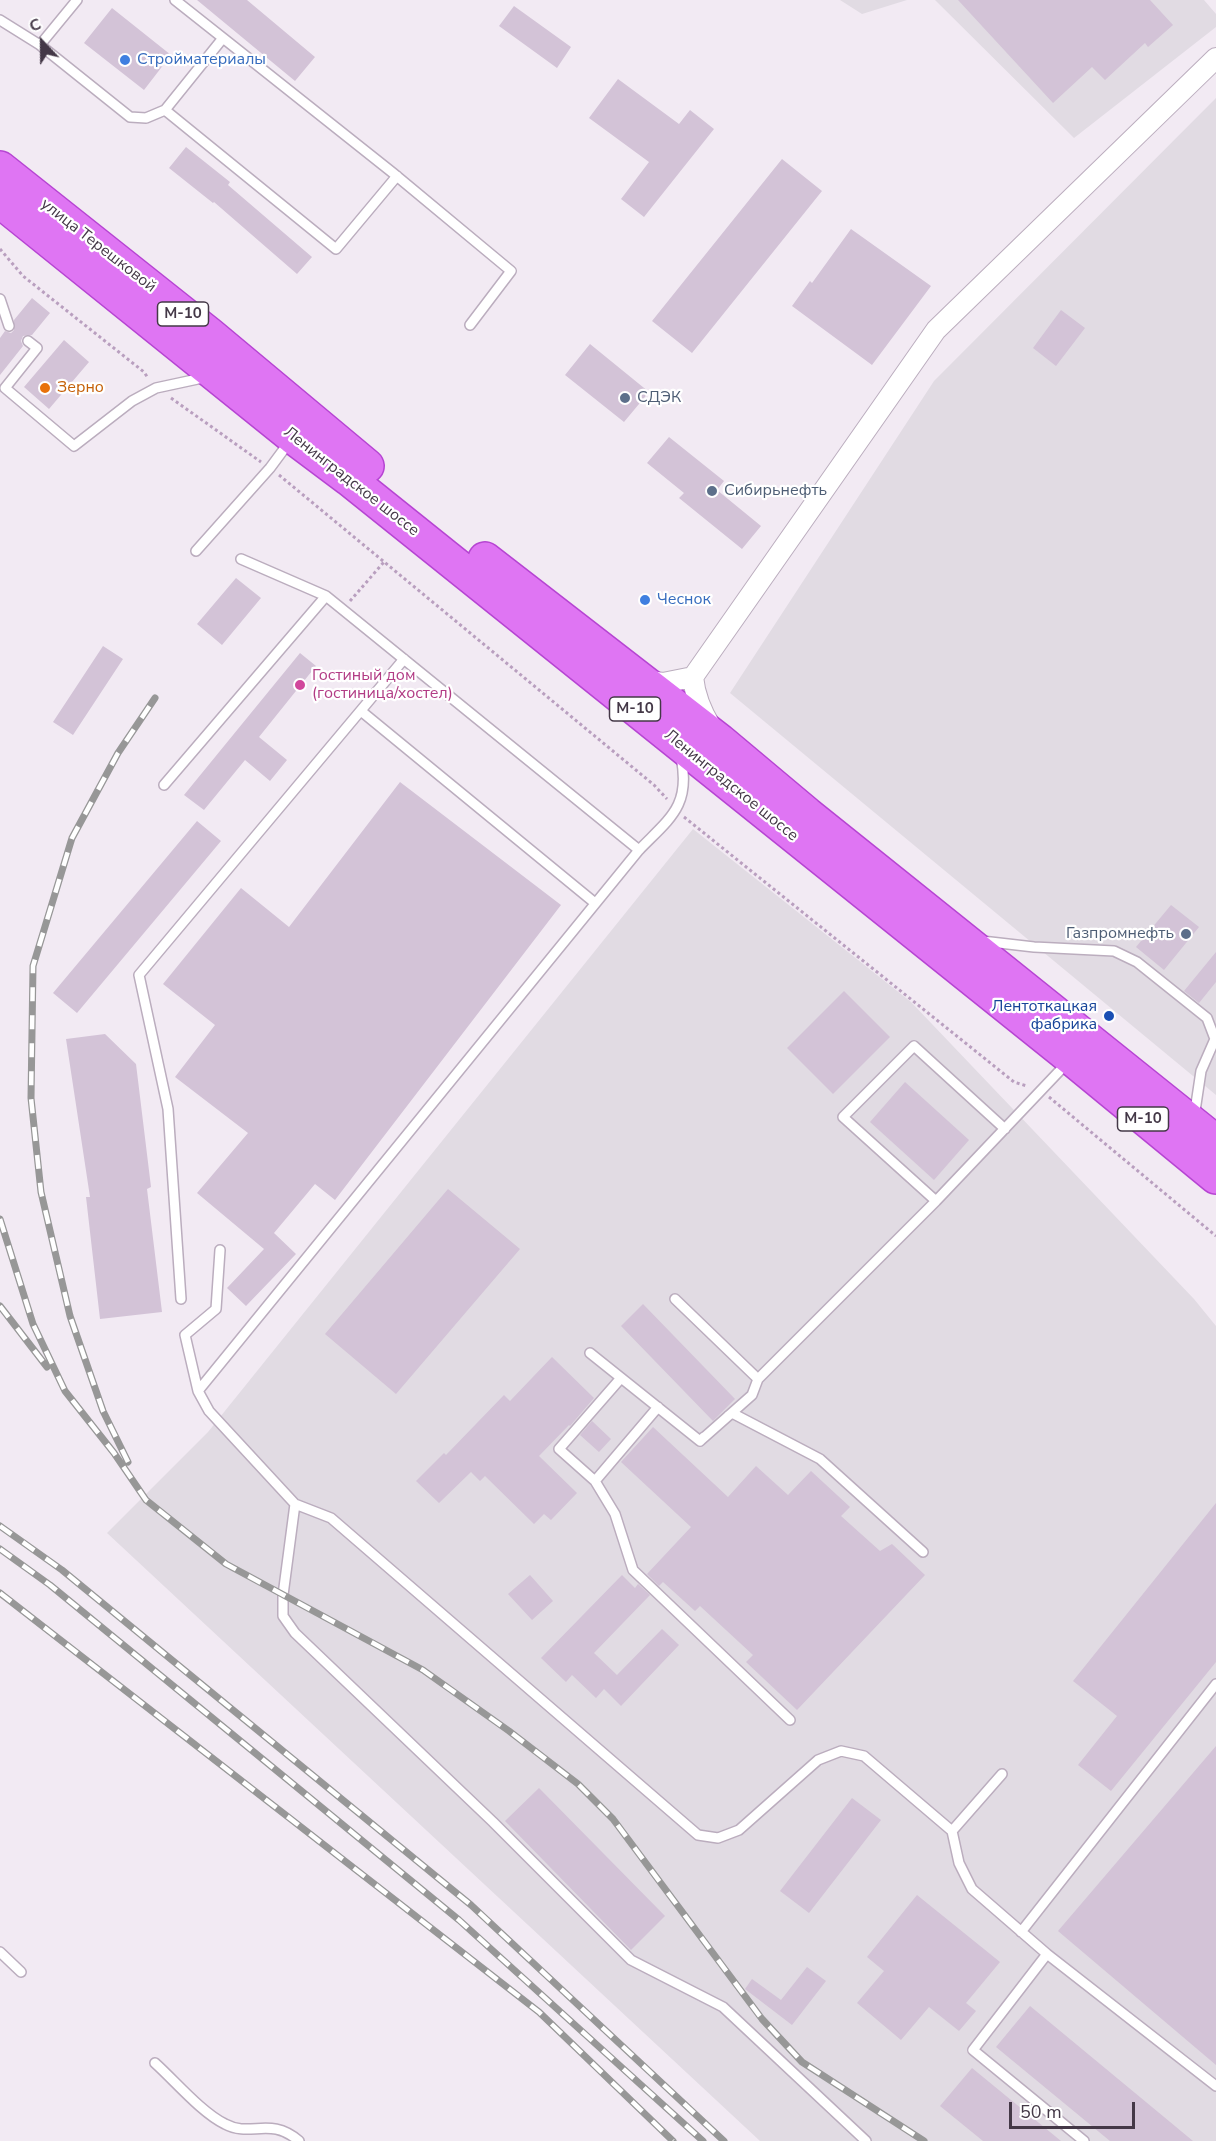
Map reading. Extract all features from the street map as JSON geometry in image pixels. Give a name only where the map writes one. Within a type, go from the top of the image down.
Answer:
[{"type":"highway","name":"улица Терешковой","points":[[0,168],[209,334],[362,463]]},
{"type":"highway","name":"улица Терешковой","points":[[0,201],[215,375]]},
{"type":"highway","name":"Ленинградское шоссе","points":[[215,375],[349,479],[679,744],[1080,1049],[1208,1136]]},
{"type":"highway","name":"Ленинградское шоссе","points":[[362,463],[720,741],[958,935],[1216,1178]]},
{"type":"street","points":[[720,741],[702,713],[695,693],[693,677],[936,330],[1216,58]]},
{"type":"street","points":[[638,678],[663,683],[693,677]]},
{"type":"lane","points":[[40,45],[77,0]]},
{"type":"lane","points":[[176,0],[397,176],[511,271],[470,325]]},
{"type":"lane","points":[[0,20],[40,45],[130,117],[146,118],[165,110],[223,38]]},
{"type":"lane","points":[[165,110],[336,249],[397,176]]},
{"type":"lane","points":[[0,299],[9,326]]},
{"type":"lane","points":[[28,340],[37,348],[5,388],[74,446],[132,401],[156,388],[215,375]]},
{"type":"lane","points":[[196,551],[270,468],[293,437]]},
{"type":"lane","points":[[241,559],[326,596],[639,850]]},
{"type":"lane","points":[[164,785],[326,596]]},
{"type":"lane","points":[[181,1299],[168,1109],[139,975],[404,659]]},
{"type":"lane","points":[[361,711],[595,903]]},
{"type":"lane","points":[[198,1391],[595,903],[639,850],[677,810],[683,789],[679,744]]},
{"type":"lane","points":[[958,935],[1010,945],[1114,951],[1137,962],[1207,1018],[1215,1039],[1201,1071],[1195,1111],[1208,1136]]},
{"type":"lane","points":[[936,1201],[843,1117],[914,1046],[1005,1129]]},
{"type":"lane","points":[[590,1353],[700,1441],[752,1395],[758,1379],[936,1201],[1080,1049]]},
{"type":"lane","points":[[220,1250],[216,1309],[185,1335],[198,1391],[209,1411],[295,1504],[332,1518],[698,1835],[718,1838],[739,1830],[818,1760],[841,1752],[864,1756],[952,1831],[959,1863],[972,1889],[1047,1954],[1216,2086]]},
{"type":"lane","points":[[675,1299],[758,1379]]},
{"type":"lane","points":[[621,1378],[559,1449],[595,1481],[615,1514],[633,1570],[790,1719]]},
{"type":"lane","points":[[595,1481],[658,1407]]},
{"type":"lane","points":[[732,1413],[820,1459],[923,1552]]},
{"type":"lane","points":[[295,1504],[283,1595],[283,1616],[295,1633],[493,1822],[631,1960],[723,2007],[866,2141]]},
{"type":"lane","points":[[1021,1932],[1216,1684]]},
{"type":"lane","points":[[952,1831],[1002,1774]]},
{"type":"lane","points":[[0,1952],[21,1972]]},
{"type":"lane","points":[[1047,1954],[973,2050],[1084,2141]]},
{"type":"lane","points":[[155,2063],[208,2113],[226,2125],[243,2129],[269,2127],[290,2133],[299,2141]]},
{"type":"path","points":[[0,249],[23,276],[144,372],[156,388],[270,468],[654,785],[677,810],[1014,1082],[1040,1090],[1216,1236]]},
{"type":"path","points":[[342,609],[384,562]]},
{"type":"shaded area","points":[[840,0],[907,0],[862,14]]},
{"type":"shaded area","points":[[935,0],[1204,0],[1216,14],[1216,27],[1074,138]]},
{"type":"shaded area","points":[[1216,98],[1216,1095],[730,693],[934,381]]},
{"type":"shaded area","points":[[693,829],[911,1002],[1194,1299],[1216,1326],[1216,2141],[760,2141],[107,1533],[208,1432]]},
{"type":"building","points":[[197,0],[247,0],[315,57],[295,81]]},
{"type":"building","points":[[958,0],[1150,0],[1173,25],[1148,47],[1145,43],[1105,80],[1092,67],[1053,103]]},
{"type":"building","points":[[514,6],[571,47],[557,68],[499,26]]},
{"type":"building","points":[[112,8],[171,55],[144,90],[84,43]]},
{"type":"building","points":[[618,79],[679,124],[690,110],[714,129],[644,217],[621,199],[649,162],[589,118]]},
{"type":"building","points":[[186,147],[230,182],[228,185],[312,257],[297,274],[214,202],[169,168]]},
{"type":"building","points":[[782,159],[822,191],[692,353],[652,321]]},
{"type":"building","points":[[851,229],[931,286],[872,365],[792,306],[810,281],[812,283]]},
{"type":"building","points":[[32,298],[50,313],[32,335],[23,336],[21,341],[23,346],[0,375],[0,338],[5,331],[11,333],[14,330],[14,320]]},
{"type":"building","points":[[1061,310],[1085,328],[1056,366],[1033,348]]},
{"type":"building","points":[[64,340],[89,362],[49,409],[24,387]]},
{"type":"building","points":[[590,344],[649,392],[624,422],[565,375]]},
{"type":"building","points":[[669,437],[724,481],[717,490],[761,526],[742,549],[679,498],[684,493],[647,463]]},
{"type":"building","points":[[236,578],[261,598],[222,645],[197,624]]},
{"type":"building","points":[[103,646],[123,659],[73,735],[53,722]]},
{"type":"building","points":[[300,653],[316,666],[259,737],[287,760],[270,781],[245,760],[204,810],[184,795]]},
{"type":"building","points":[[400,782],[561,905],[335,1200],[315,1184],[274,1233],[296,1254],[246,1306],[227,1288],[264,1249],[197,1193],[248,1133],[175,1077],[215,1025],[163,984],[241,888],[289,927]]},
{"type":"building","points":[[197,821],[221,841],[77,1013],[53,993]]},
{"type":"building","points":[[1171,905],[1199,927],[1164,970],[1136,947]]},
{"type":"building","points":[[1216,952],[1216,982],[1199,1003],[1184,991]]},
{"type":"building","points":[[844,991],[890,1037],[833,1094],[787,1048]]},
{"type":"building","points":[[105,1034],[136,1064],[151,1187],[147,1189],[162,1312],[100,1319],[86,1197],[90,1197],[66,1039]]},
{"type":"building","points":[[905,1082],[969,1140],[934,1180],[870,1122]]},
{"type":"building","points":[[448,1189],[520,1249],[396,1394],[325,1334]]},
{"type":"building","points":[[643,1304],[735,1399],[713,1421],[621,1326]]},
{"type":"building","points":[[552,1357],[594,1398],[570,1426],[539,1456],[577,1493],[551,1520],[544,1514],[534,1524],[485,1476],[480,1481],[471,1472],[439,1503],[416,1481],[444,1453],[446,1455],[504,1395],[510,1401]]},
{"type":"building","points":[[592,1421],[611,1439],[599,1452],[580,1435]]},
{"type":"building","points":[[653,1427],[728,1497],[756,1466],[788,1495],[811,1471],[850,1507],[841,1516],[880,1551],[892,1544],[925,1575],[797,1710],[746,1662],[753,1655],[700,1606],[695,1611],[663,1582],[659,1586],[647,1574],[691,1527],[621,1462]]},
{"type":"building","points":[[1216,1503],[1216,1662],[1111,1791],[1078,1765],[1117,1716],[1073,1681]]},
{"type":"building","points":[[530,1575],[553,1601],[532,1620],[508,1594]]},
{"type":"building","points":[[622,1575],[635,1588],[638,1584],[650,1595],[594,1653],[617,1675],[662,1629],[679,1645],[621,1706],[604,1689],[596,1698],[572,1675],[566,1682],[541,1658]]},
{"type":"building","points":[[1216,1746],[1216,2065],[1058,1931]]},
{"type":"building","points":[[539,1788],[665,1916],[631,1950],[505,1821]]},
{"type":"building","points":[[852,1798],[881,1820],[809,1913],[780,1891]]},
{"type":"building","points":[[917,1895],[1000,1962],[966,2003],[976,2011],[959,2031],[929,2007],[901,2040],[857,2003],[884,1971],[867,1957]]},
{"type":"building","points":[[807,1967],[826,1981],[792,2025],[745,1989],[752,1979],[781,2000]]},
{"type":"building","points":[[1030,2006],[1193,2141],[1110,2141],[996,2047]]},
{"type":"building","points":[[972,2068],[1061,2141],[983,2141],[940,2106]]},
{"type":"railway","points":[[128,1462],[103,1411],[70,1316],[41,1192],[31,1098],[33,966],[72,838],[118,753],[155,698]]},
{"type":"railway","points":[[0,1219],[33,1324],[65,1391],[114,1453],[146,1500],[226,1564],[423,1670],[509,1731],[578,1784],[613,1819],[762,2019],[802,2062],[924,2141]]},
{"type":"railway","points":[[0,1306],[47,1367]]},
{"type":"railway","points":[[0,1526],[62,1570],[471,1905],[724,2141]]},
{"type":"railway","points":[[0,1549],[50,1585],[459,1920],[703,2141]]},
{"type":"railway","points":[[0,1593],[539,2012],[673,2141]]},
{"type":"place","name":"Стройматериалы","points":[[125,60]]},
{"type":"place","name":"Зерно","points":[[45,388]]},
{"type":"place","name":"СДЭК","points":[[625,398]]},
{"type":"place","name":"Сибирьнефть","points":[[712,491]]},
{"type":"place","name":"Чеснок","points":[[645,600]]},
{"type":"place","name":"Гостиный дом (гостиница/хостел)","points":[[300,685]]},
{"type":"place","name":"Газпромнефть","points":[[1186,934]]},
{"type":"place","name":"Лентоткацкая фабрика","points":[[1109,1016]]}]
